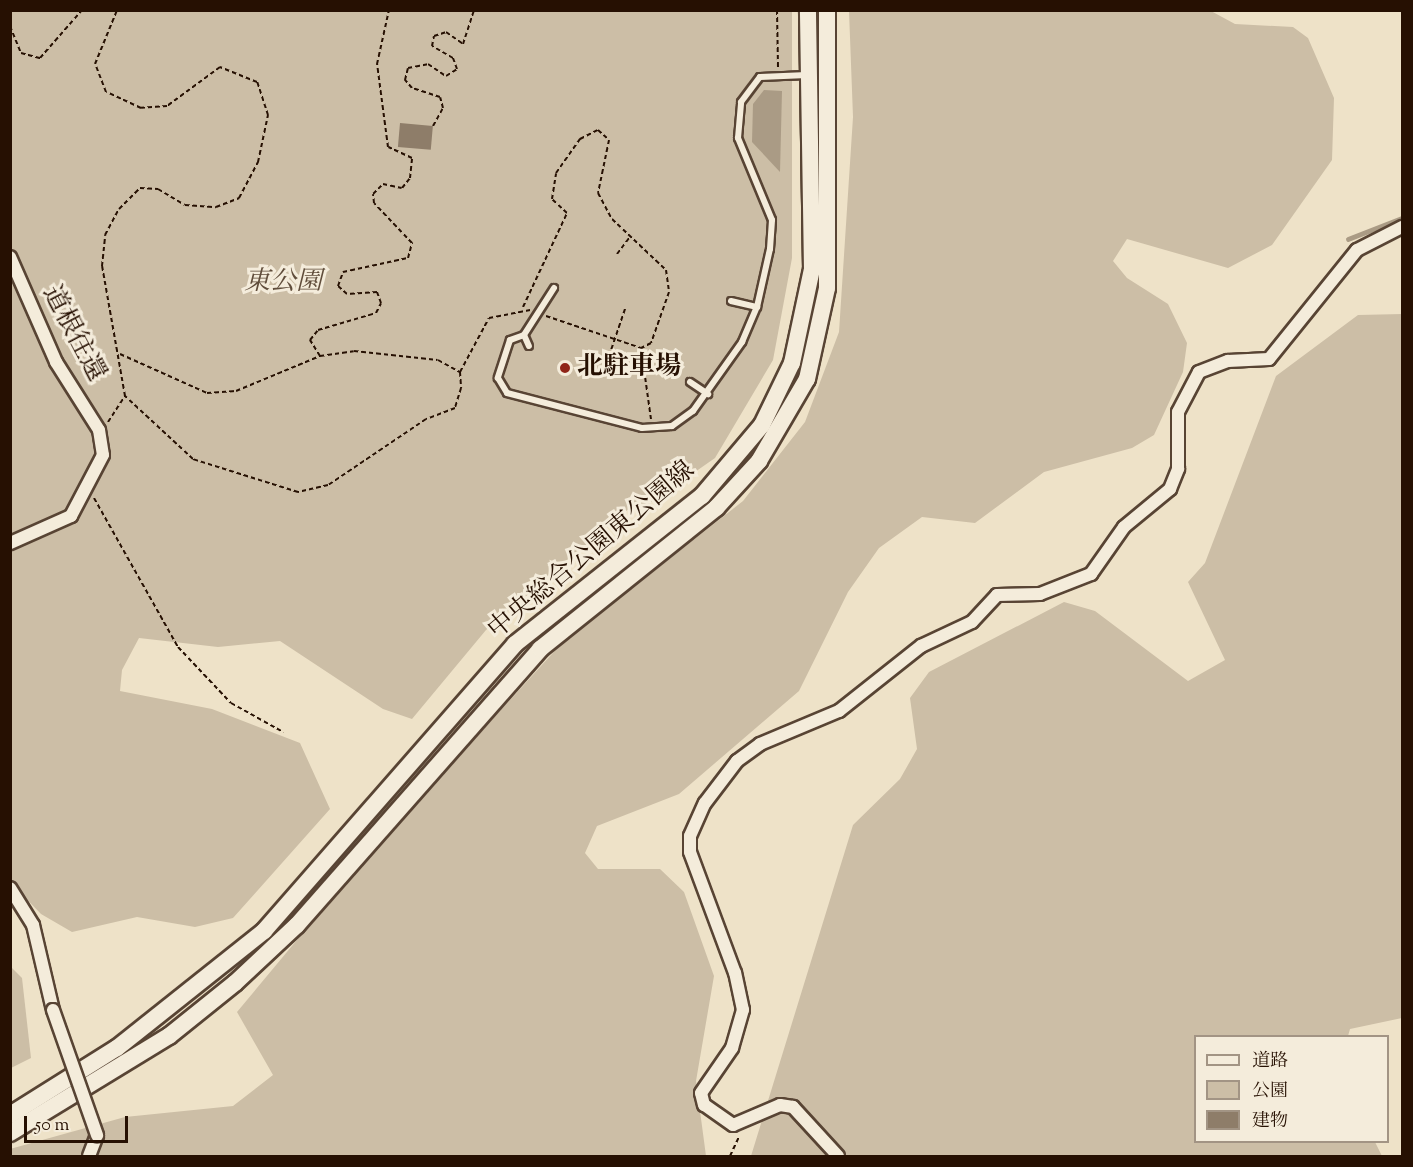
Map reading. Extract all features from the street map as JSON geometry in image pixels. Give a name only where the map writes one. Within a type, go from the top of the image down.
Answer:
[{"type":"street","name":"中央総合公園東公園線","points":[[14,1114],[56,1089],[171,1008],[264,931],[515,644],[702,496],[762,425],[792,363],[812,269],[807,75],[808,10]]},
{"type":"street","points":[[10,1133],[169,1036],[235,983],[297,925],[540,650],[716,508],[759,461],[789,417],[819,338],[827,288],[827,10]]},
{"type":"street","points":[[807,75],[827,75]]},
{"type":"street","points":[[838,1156],[793,1107],[780,1105],[733,1125],[714,1116],[701,1093],[732,1048],[743,1010],[735,973],[690,852],[690,836],[705,803],[737,761],[760,744],[839,711],[921,646],[972,622],[997,595],[1040,594],[1090,574],[1124,527],[1170,489],[1178,469],[1178,412],[1199,372],[1228,361],[1269,358],[1357,250],[1402,227]]},
{"type":"street","name":"道根往還","points":[[10,257],[56,362],[99,430]]},
{"type":"street","points":[[10,543],[71,516],[89,491],[103,455],[99,430]]},
{"type":"street","points":[[10,888],[33,925],[53,1010],[97,1135],[90,1156]]},
{"type":"lane","points":[[554,288],[524,335],[510,340],[498,378],[507,393],[652,427],[672,426],[708,394],[757,307],[772,220],[741,150],[741,102],[760,77],[779,74],[807,75]]},
{"type":"lane","points":[[731,301],[757,307]]},
{"type":"lane","points":[[524,335],[529,346]]},
{"type":"lane","points":[[690,382],[708,394]]},
{"type":"path","points":[[10,26],[21,53],[40,58],[82,10]]},
{"type":"path","points":[[99,430],[116,415],[125,396],[120,354],[102,266],[105,235],[119,208],[141,188],[158,189],[185,205],[216,207],[239,198],[258,162],[268,115],[257,82],[220,67],[167,106],[141,108],[106,92],[95,64],[117,10]]},
{"type":"path","points":[[320,356],[310,340],[318,330],[376,313],[381,303],[377,292],[347,294],[338,286],[343,272],[408,258],[412,243],[374,203],[374,194],[383,184],[402,188],[410,178],[412,158],[388,147],[377,64],[389,10]]},
{"type":"path","points":[[433,126],[443,108],[440,97],[412,88],[405,80],[408,68],[428,64],[446,76],[457,69],[453,58],[432,46],[434,36],[446,32],[463,44],[474,10]]},
{"type":"path","points":[[777,10],[779,74]]},
{"type":"path","points":[[125,396],[193,459],[298,492],[328,485],[426,420],[455,408],[460,372],[489,318],[523,308],[641,348],[651,343],[669,292],[666,270],[612,219],[598,193],[609,140],[598,130],[580,139],[556,173],[552,199],[567,213],[523,308]]},
{"type":"path","points":[[617,254],[631,236]]},
{"type":"path","points":[[609,357],[625,309]]},
{"type":"path","points":[[641,348],[652,427]]},
{"type":"path","points":[[120,354],[207,393],[253,385],[320,356],[354,351],[438,360],[460,372]]},
{"type":"path","points":[[89,491],[178,647],[231,703],[283,732]]},
{"type":"path","points":[[730,1156],[746,1120]]},
{"type":"green space","name":"東公園","points":[[10,11],[792,11],[792,258],[773,360],[715,458],[642,509],[631,507],[486,630],[412,719],[383,709],[280,641],[218,647],[139,638],[122,670],[120,691],[212,709],[300,743],[330,809],[233,918],[195,927],[137,917],[72,932],[41,914],[11,883]]},
{"type":"green space","points":[[849,11],[1211,11],[1235,24],[1293,27],[1308,38],[1334,98],[1332,160],[1272,245],[1228,268],[1127,239],[1113,261],[1127,278],[1168,304],[1187,343],[1183,372],[1154,435],[1132,448],[1044,472],[975,523],[922,517],[879,548],[848,592],[799,691],[679,794],[597,826],[585,853],[598,869],[660,869],[684,892],[714,976],[696,1081],[706,1156],[11,1156],[10,1149],[125,1117],[233,1106],[273,1075],[237,1012],[357,868],[561,644],[743,501],[805,422],[839,332],[853,117]]},
{"type":"green space","points":[[1402,314],[1402,1018],[1350,1029],[1348,1035],[1194,1035],[1194,1143],[1376,1143],[1382,1156],[751,1156],[853,825],[900,779],[917,749],[910,698],[929,672],[1064,602],[1095,611],[1188,681],[1225,660],[1188,582],[1205,563],[1276,376],[1358,315]]},
{"type":"green space","points":[[10,966],[22,978],[31,1058],[11,1068]]},
{"type":"shaded area","points":[[764,90],[782,91],[780,172],[752,142],[753,104]]},
{"type":"building","points":[[400,123],[433,126],[431,150],[398,147]]},
{"type":"waterway","points":[[1348,239],[1402,218]]},
{"type":"place","name":"北駐車場","points":[[565,368]]}]
